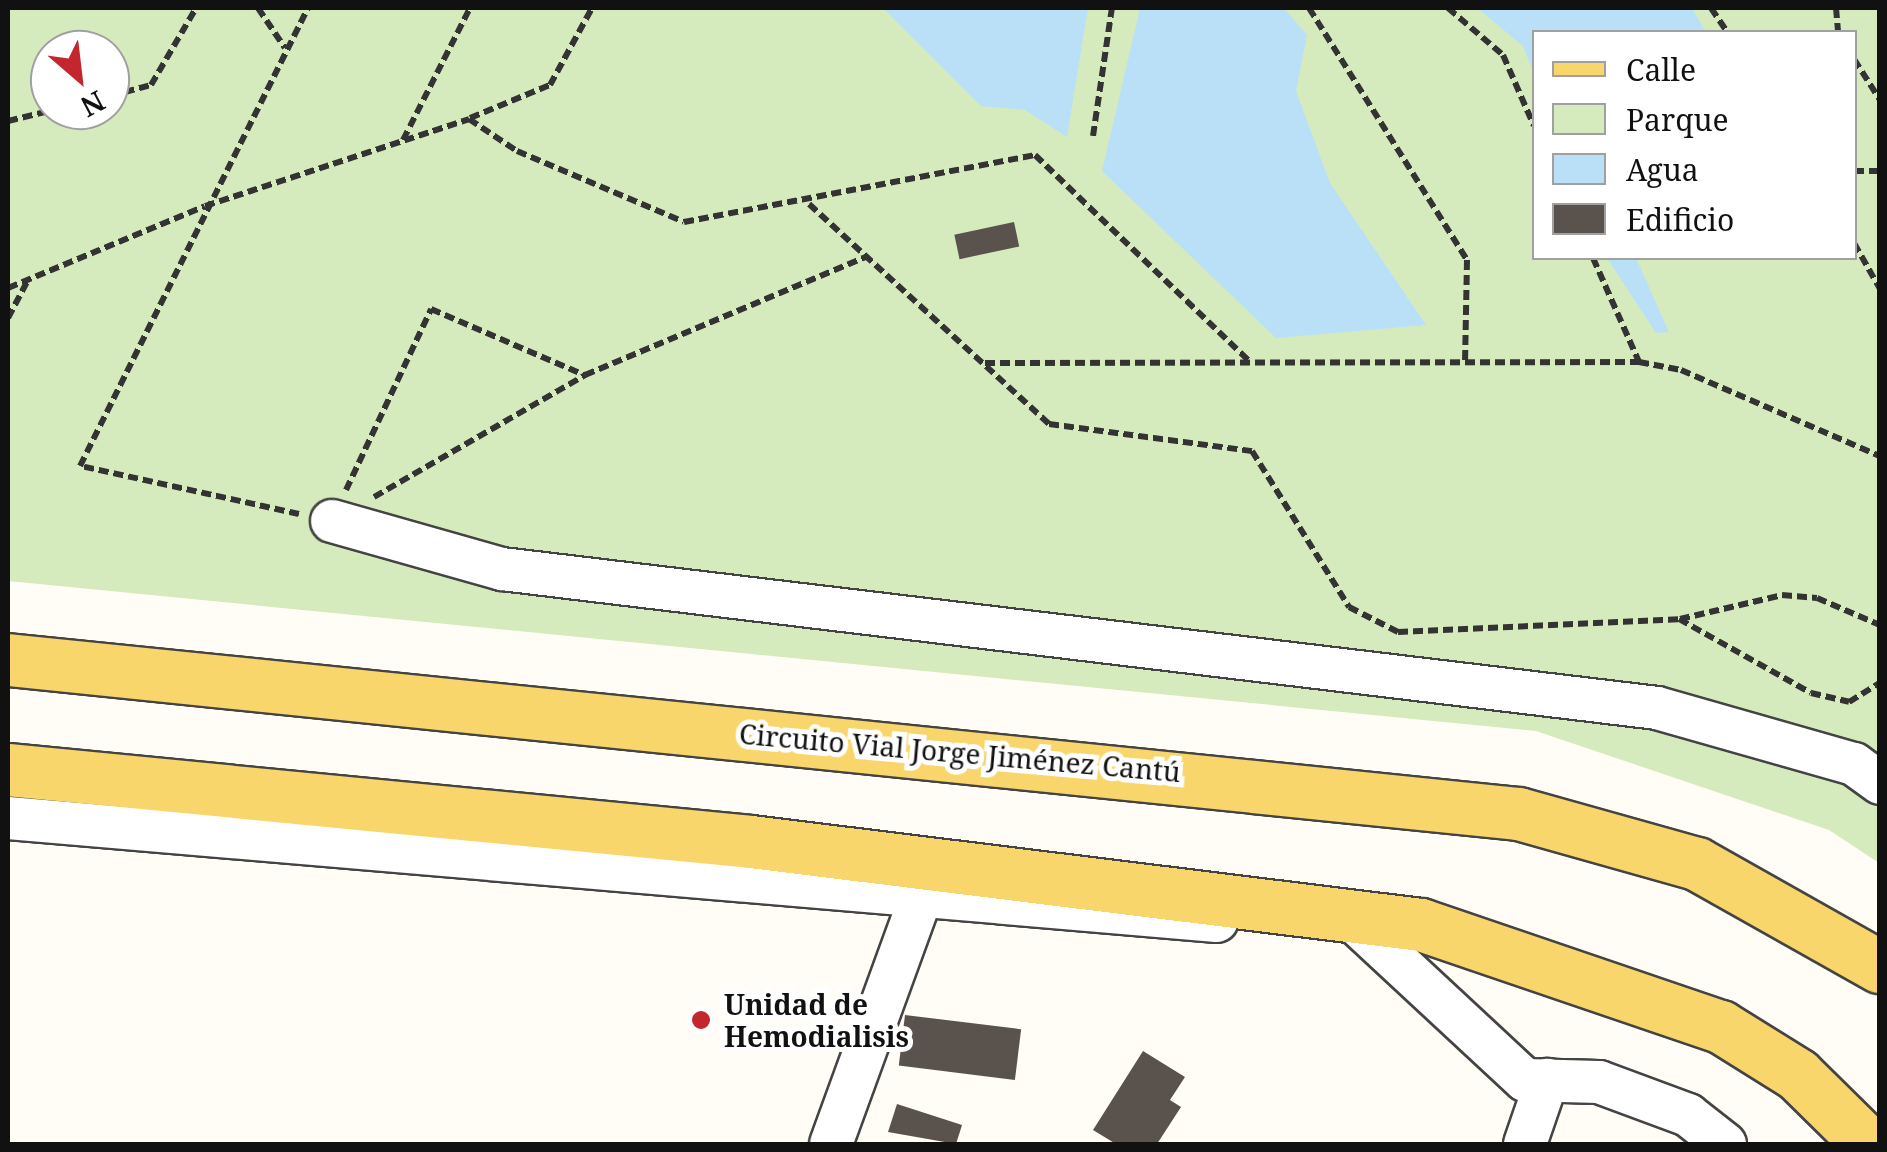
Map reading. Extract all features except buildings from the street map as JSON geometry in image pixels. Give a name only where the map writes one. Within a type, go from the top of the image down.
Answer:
[{"type":"main road","name":"Circuito Vial Jorge Jiménez Cantú","points":[[8,660],[1519,814],[1697,864],[1880,968]]},
{"type":"main road","points":[[8,770],[750,842],[1421,926],[1721,1026],[1798,1075],[1868,1144]]},
{"type":"street","points":[[332,521],[502,569],[1656,708],[1854,764],[1880,783]]},
{"type":"street","points":[[8,818],[1123,918],[1421,926]]},
{"type":"street","points":[[831,1144],[920,900]]},
{"type":"street","points":[[1357,924],[1525,1080],[1617,1088],[1688,1115],[1725,1144]]},
{"type":"street","points":[[1525,1144],[1547,1080]]},
{"type":"path","points":[[130,91],[151,85],[196,8]]},
{"type":"path","points":[[258,8],[285,48]]},
{"type":"path","points":[[308,8],[205,206],[80,466],[332,521],[585,376],[866,256]]},
{"type":"path","points":[[402,141],[470,8]]},
{"type":"path","points":[[8,288],[205,206],[469,119],[550,85],[592,8]]},
{"type":"path","points":[[1093,136],[1112,8]]},
{"type":"path","points":[[1309,8],[1467,260],[1465,362]]},
{"type":"path","points":[[1448,8],[1503,54],[1532,121]]},
{"type":"path","points":[[1711,8],[1726,30]]},
{"type":"path","points":[[1857,65],[1880,100]]},
{"type":"path","points":[[469,119],[517,151],[684,222],[809,204],[1035,155],[1250,360]]},
{"type":"path","points":[[809,204],[1049,424],[1252,450],[1349,607],[1398,632],[1679,619],[1782,595],[1817,598],[1880,625]]},
{"type":"path","points":[[1857,248],[1880,289]]},
{"type":"path","points":[[1594,260],[1639,362]]},
{"type":"path","points":[[8,318],[28,279]]},
{"type":"path","points":[[332,521],[431,308],[585,376]]},
{"type":"path","points":[[983,363],[1639,362],[1681,370],[1880,456]]},
{"type":"path","points":[[1679,619],[1812,692],[1849,702],[1880,683]]},
{"type":"green space","points":[[8,8],[1879,8],[1879,863],[1829,830],[1536,731],[8,581]]},
{"type":"water","points":[[883,8],[1088,8],[1067,137],[1025,110],[981,106]]},
{"type":"water","points":[[1140,8],[1284,8],[1307,35],[1296,91],[1330,183],[1426,325],[1276,338],[1102,171]]},
{"type":"water","points":[[1477,8],[1692,8],[1705,30],[1532,30],[1532,69],[1523,46]]},
{"type":"water","points":[[1608,260],[1637,260],[1669,332],[1656,333]]},
{"type":"place","name":"Unidad de Hemodialisis","points":[[701,1020]]}]
